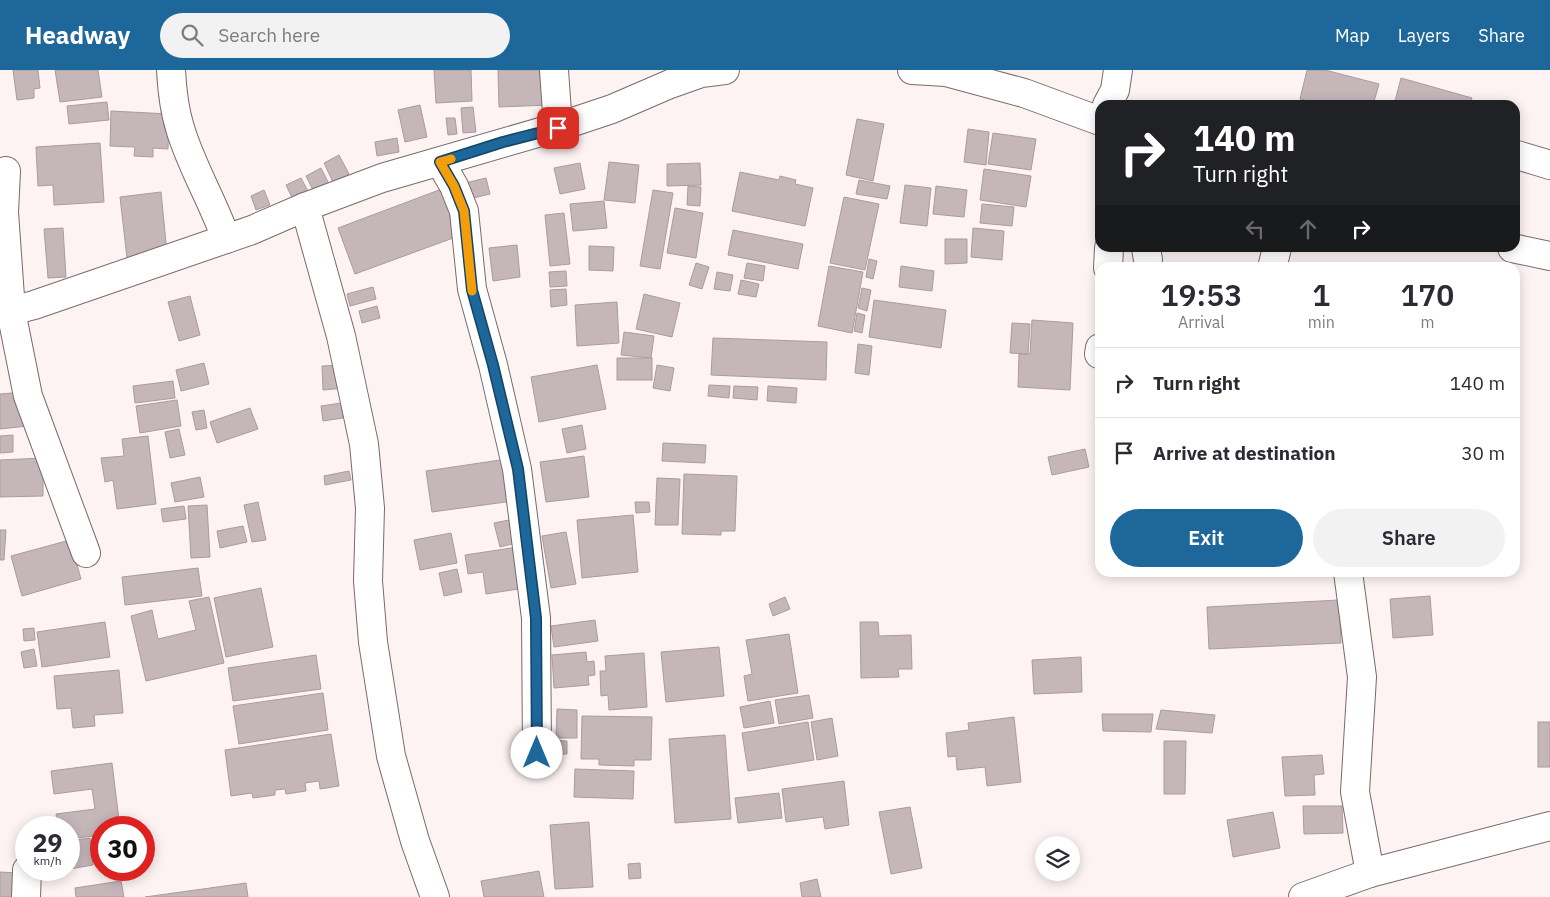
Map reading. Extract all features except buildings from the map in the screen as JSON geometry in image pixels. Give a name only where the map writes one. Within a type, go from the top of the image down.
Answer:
[{"type":"street","points":[[170,70],[179,127],[226,239]]},
{"type":"street","points":[[554,70],[558,128]]},
{"type":"street","points":[[6,312],[115,278],[252,230],[305,207],[382,178],[503,142],[558,128],[612,109],[693,76],[725,70]]},
{"type":"street","points":[[912,70],[946,71],[1024,92],[1095,114]]},
{"type":"street","points":[[1110,100],[1115,90],[1118,70]]},
{"type":"street","points":[[1520,156],[1550,165]]},
{"type":"street","points":[[440,162],[454,186],[464,211],[472,290],[493,365],[518,469],[536,618],[537,753]]},
{"type":"street","points":[[6,171],[4,212],[6,312],[28,396],[86,553]]},
{"type":"street","points":[[305,207],[335,312],[364,444],[370,508],[368,581],[373,642],[391,756],[435,897]]},
{"type":"street","points":[[1520,250],[1550,256]]},
{"type":"street","points":[[1349,577],[1362,677],[1355,792],[1370,873]]},
{"type":"street","points":[[1303,897],[1370,873],[1550,826]]},
{"type":"street","points":[[26,897],[27,881]]},
{"type":"slow traffic","points":[[451,159],[440,162],[454,186],[464,211],[472,291]]},
{"type":"route","points":[[537,753],[536,618],[518,469],[493,365],[472,290],[464,211],[454,186],[440,162],[503,142],[558,128]]}]
